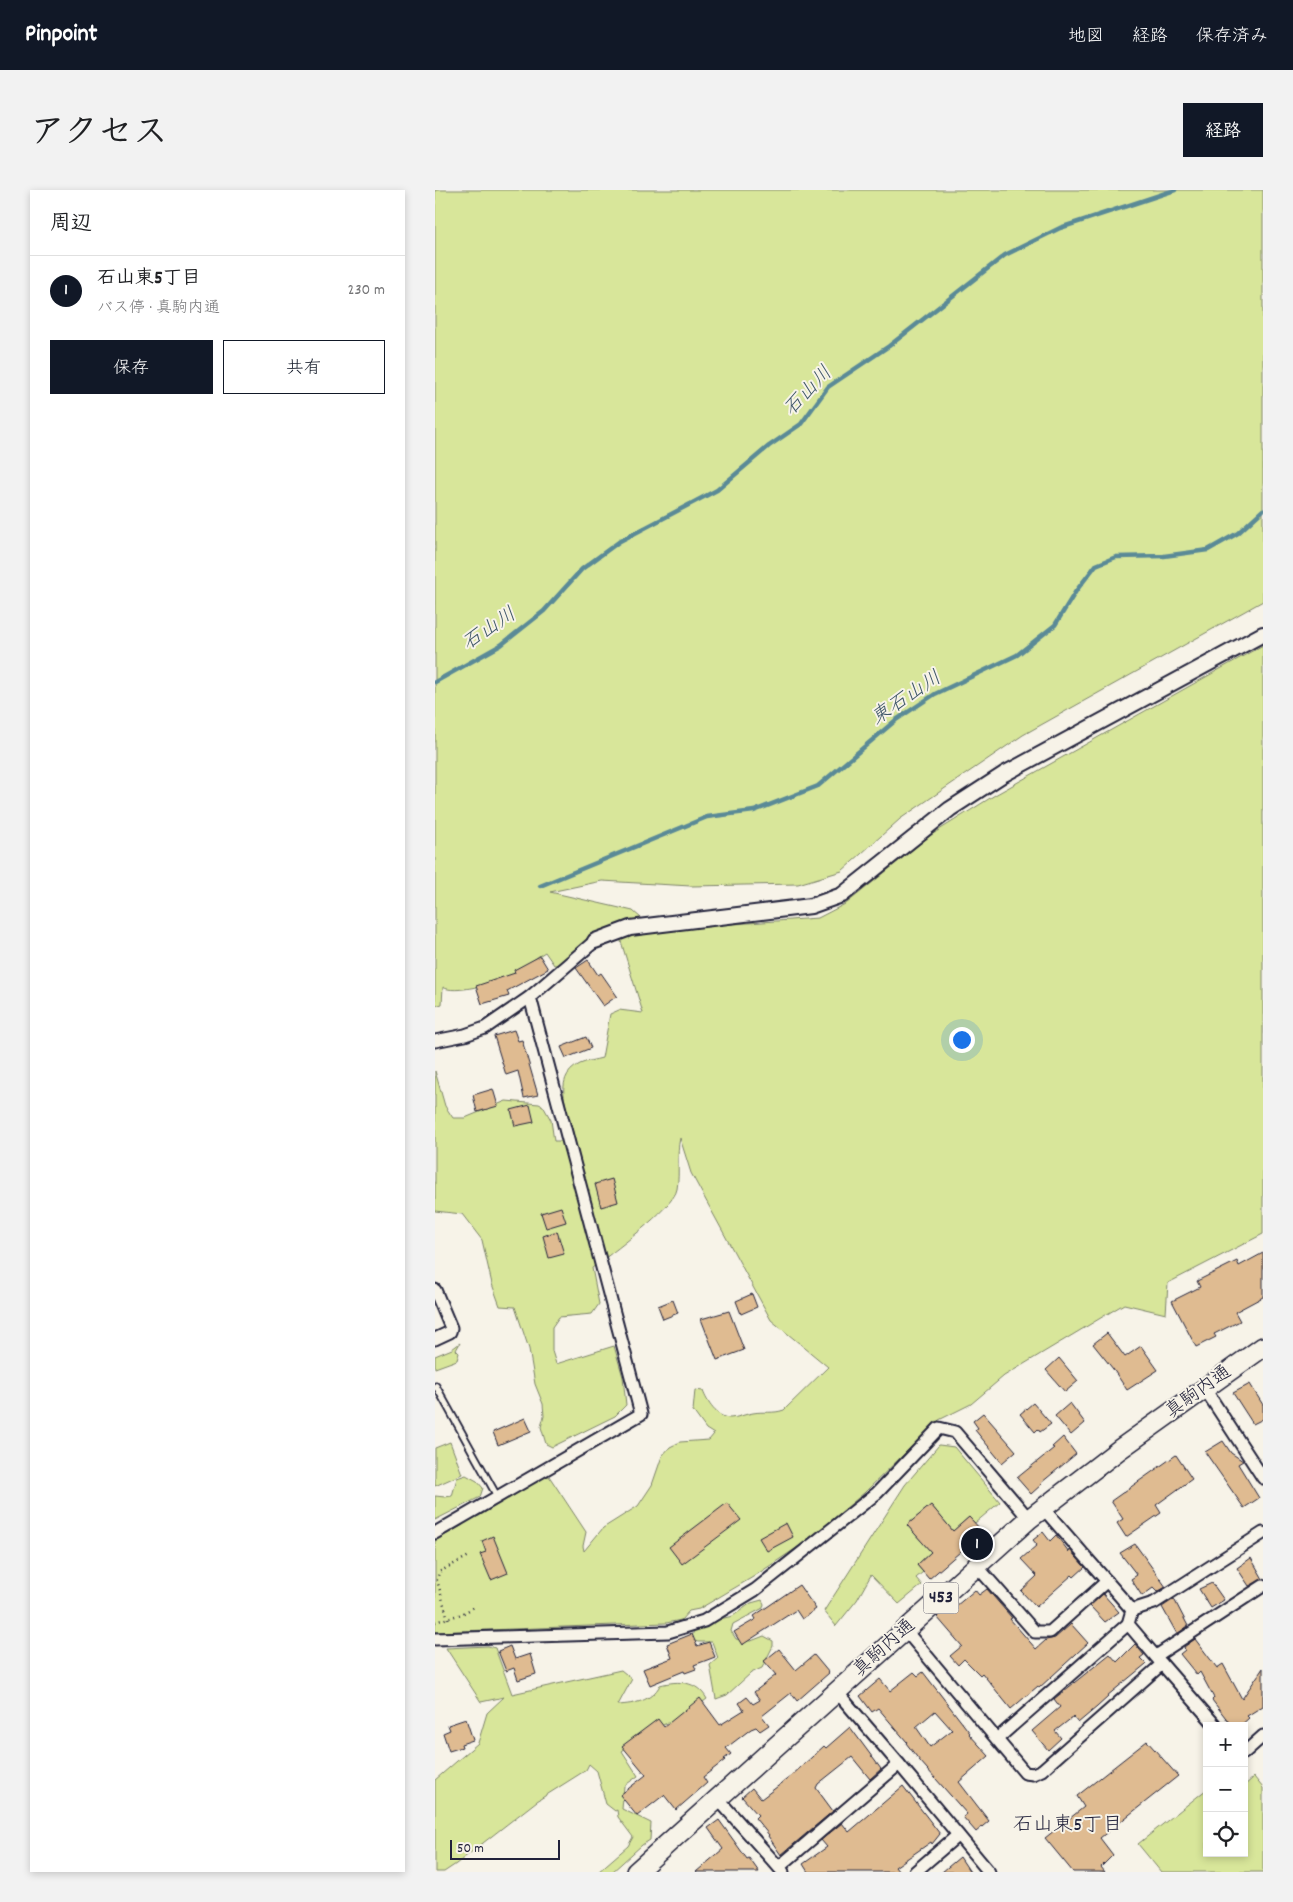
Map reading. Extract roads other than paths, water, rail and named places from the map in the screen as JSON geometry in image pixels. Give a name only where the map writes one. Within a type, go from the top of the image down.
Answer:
[{"type":"highway","name":"真駒内通","points":[[636,1872],[1036,1513],[1120,1449],[1263,1347]]},
{"type":"street","points":[[435,1041],[465,1035],[485,1028],[530,997],[595,941],[631,928],[811,906],[842,895],[949,809],[989,784],[1263,634]]},
{"type":"street","points":[[435,1533],[641,1414],[530,997]]},
{"type":"street","points":[[435,1290],[451,1328],[450,1332],[435,1339]]},
{"type":"street","points":[[1205,1389],[1263,1478]]},
{"type":"street","points":[[435,1639],[668,1632],[703,1621],[755,1590],[840,1524],[877,1493],[939,1428],[955,1432],[1107,1581],[1132,1610]]},
{"type":"street","points":[[1132,1610],[1154,1603],[1263,1533]]},
{"type":"street","points":[[975,1566],[1035,1632],[1050,1632],[1107,1581]]},
{"type":"street","points":[[906,1630],[1025,1773],[1033,1774],[1042,1770],[1159,1660],[1263,1586]]},
{"type":"street","points":[[997,1739],[1128,1624],[1132,1610]]},
{"type":"street","points":[[1128,1624],[1213,1722]]},
{"type":"street","points":[[837,1692],[989,1872]]},
{"type":"street","points":[[1248,1749],[1263,1736]]},
{"type":"street","points":[[719,1799],[781,1870],[899,1764]]},
{"type":"street","points":[[915,1872],[958,1835]]},
{"type":"lane","points":[[435,1387],[497,1496]]},
{"type":"waterway","name":"石山川","points":[[435,682],[501,645],[544,611],[582,569],[620,541],[717,490],[769,446],[801,424],[828,387],[889,346],[1005,255],[1060,228],[1175,190]]},
{"type":"waterway","name":"東石山川","points":[[540,886],[707,817],[754,811],[818,786],[896,720],[935,694],[1017,655],[1055,625],[1076,591],[1096,565],[1116,557],[1164,556],[1208,550],[1238,533],[1263,510]]},
{"type":"place","name":"石山東5丁目","points":[[977,1544]]},
{"type":"district","name":"石山東5丁目","points":[[1068,1826]]}]
